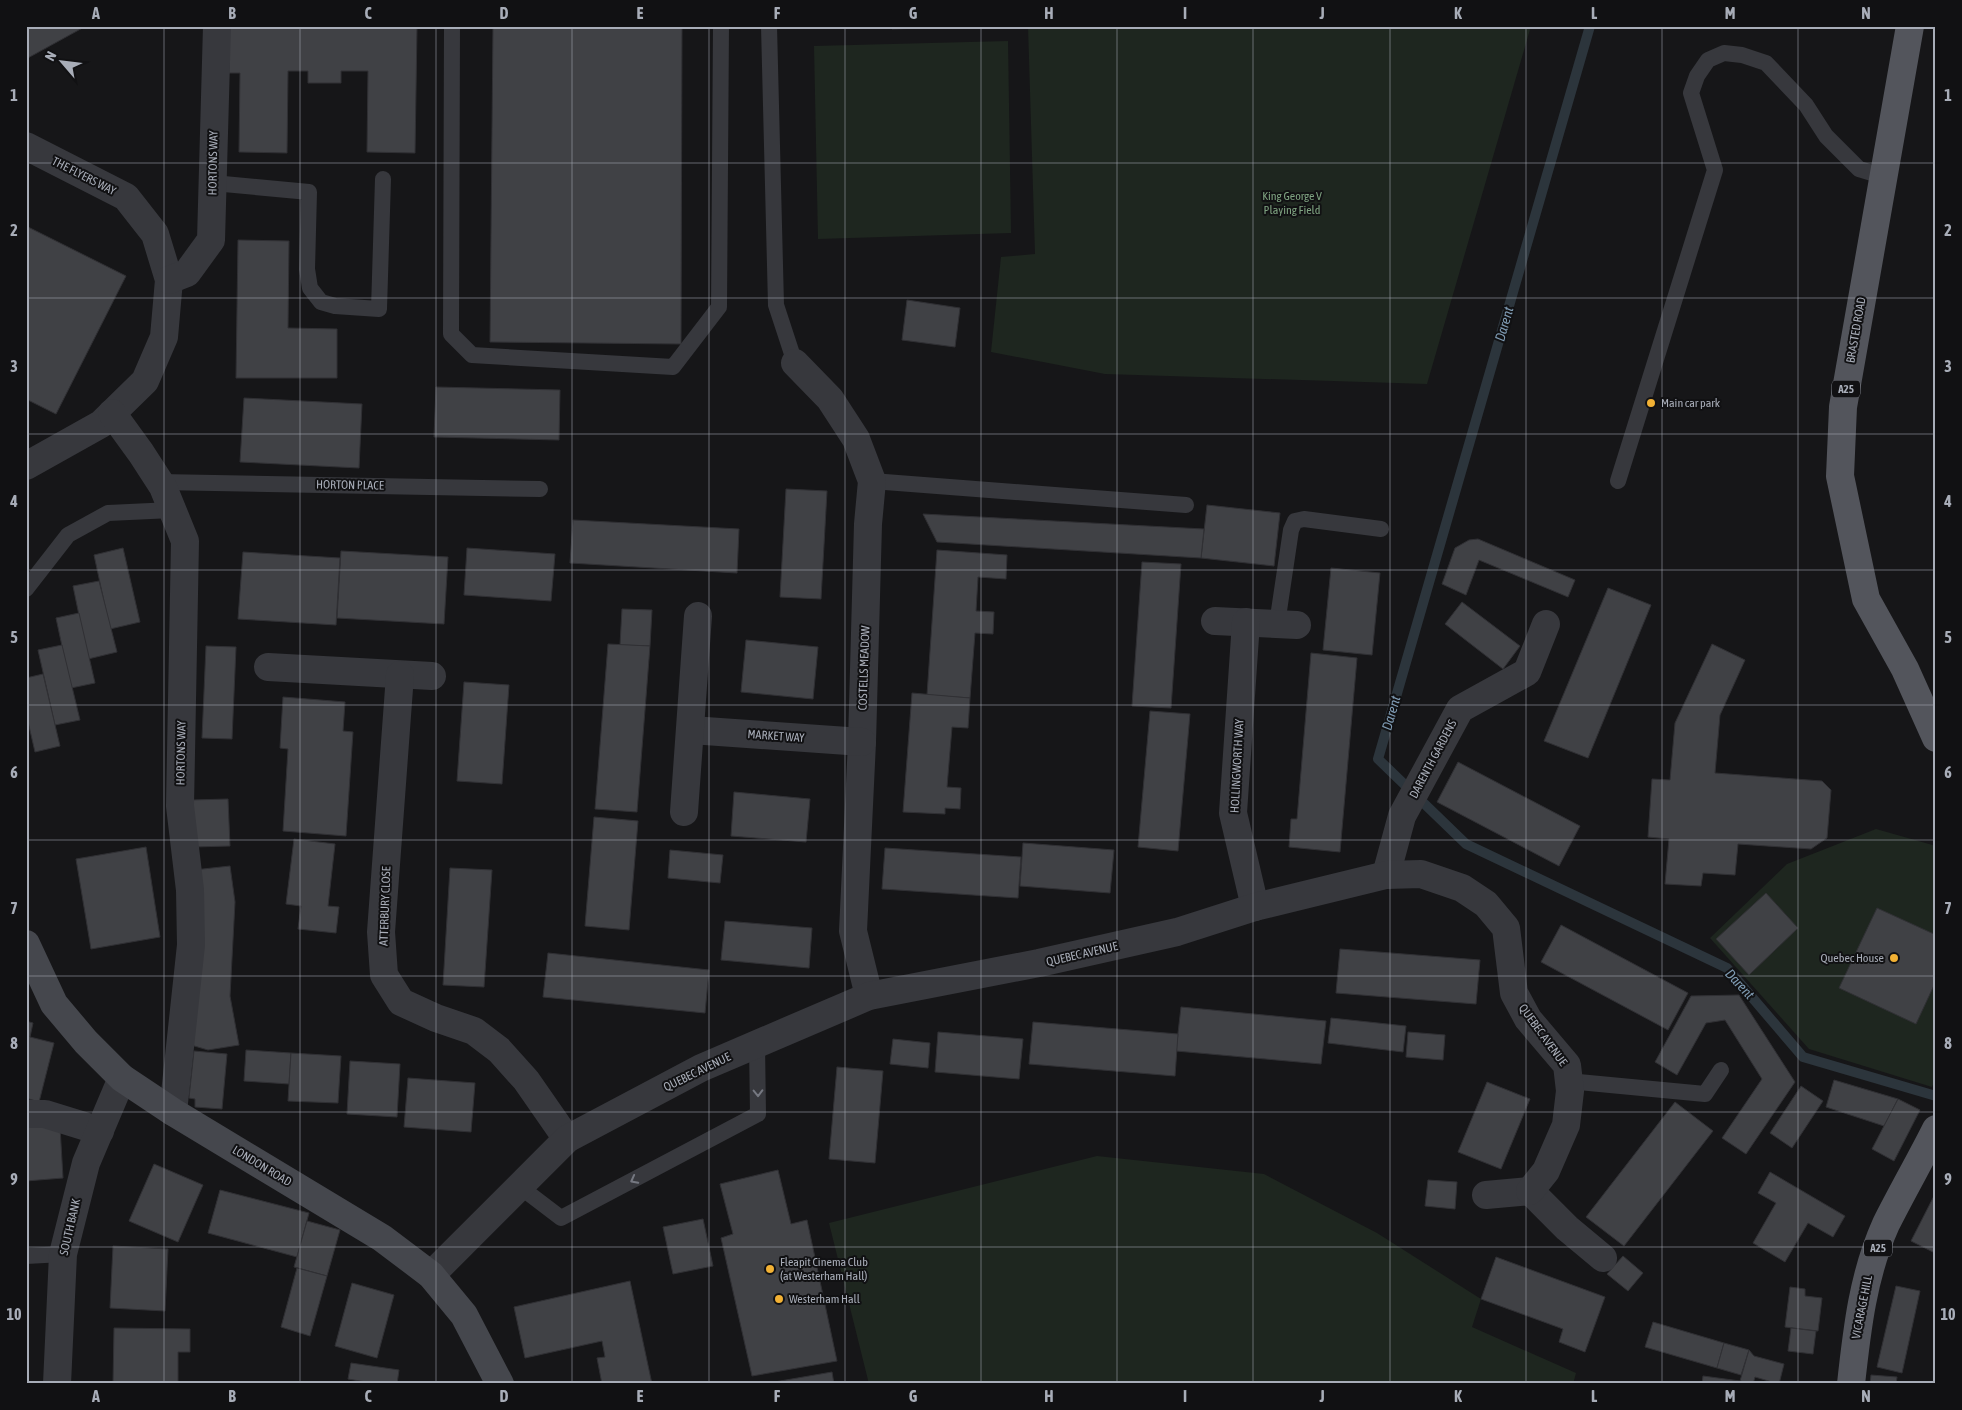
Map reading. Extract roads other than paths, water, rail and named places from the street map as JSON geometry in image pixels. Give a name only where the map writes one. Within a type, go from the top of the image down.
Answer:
[{"type":"main road","name":"BRASTED ROAD","points":[[1910,26],[1882,176],[1844,407],[1840,476],[1866,599],[1905,669],[1936,738]]},
{"type":"main road","name":"VICARAGE HILL","points":[[1851,1384],[1862,1295],[1870,1268],[1886,1225],[1932,1146]]},
{"type":"street","name":"HORTONS WAY","points":[[169,280],[187,273],[211,240],[217,26]]},
{"type":"street","name":"THE FLYERS WAY","points":[[26,146],[126,197],[155,234],[169,280],[164,336],[145,381],[101,424],[26,466]]},
{"type":"street","name":"COSTELLS MEADOW","points":[[796,363],[830,399],[856,440],[872,481],[868,524],[862,742],[853,931],[869,996]]},
{"type":"street","name":"HORTONS WAY","points":[[112,413],[159,482],[185,541],[180,806],[190,890],[191,945],[173,1112]]},
{"type":"street","points":[[684,812],[698,616]]},
{"type":"street","points":[[1215,621],[1287,625]]},
{"type":"street","name":"HOLLINGWORTH WAY","points":[[1246,622],[1232,813],[1255,907]]},
{"type":"street","name":"DARENTH GARDENS","points":[[1386,875],[1402,816],[1460,709],[1527,672],[1546,624]]},
{"type":"street","points":[[268,666],[432,676]]},
{"type":"street","name":"ATTERBURY CLOSE","points":[[400,674],[381,932],[384,975],[401,1002],[436,1018],[474,1031],[499,1050],[526,1080],[567,1139]]},
{"type":"street","name":"MARKET WAY","points":[[691,730],[862,742]]},
{"type":"street","name":"QUEBEC AVENUE","points":[[431,1275],[567,1139],[701,1068],[869,996],[1039,964],[1176,932],[1255,907],[1386,875],[1421,874],[1462,888],[1486,904],[1506,928],[1514,993],[1528,1018],[1566,1065],[1570,1091],[1566,1125],[1546,1171],[1530,1191]]},
{"type":"street","name":"LONDON ROAD","points":[[26,944],[54,1004],[86,1042],[122,1078],[173,1112],[382,1238],[431,1275],[464,1315],[500,1384]]},
{"type":"street","name":"SOUTH BANK","points":[[57,1384],[63,1254],[86,1163],[122,1078]]},
{"type":"street","points":[[26,1114],[45,1114],[100,1131]]},
{"type":"street","points":[[1486,1195],[1530,1191],[1567,1228],[1603,1258]]},
{"type":"lane","points":[[452,26],[451,334],[472,355],[673,367],[719,308],[721,26]]},
{"type":"lane","points":[[769,26],[776,305],[796,363]]},
{"type":"lane","points":[[1618,481],[1715,170],[1691,93],[1697,76],[1708,60],[1724,53],[1742,55],[1766,63],[1806,105],[1826,136],[1859,168],[1882,176]]},
{"type":"lane","points":[[213,183],[309,192],[307,269],[310,288],[321,302],[335,306],[379,309],[383,179]]},
{"type":"lane","points":[[872,481],[1186,505]]},
{"type":"lane","name":"HORTON PLACE","points":[[159,482],[540,489]]},
{"type":"lane","points":[[26,589],[68,534],[108,513],[172,510]]},
{"type":"lane","points":[[1287,625],[1291,530],[1295,522],[1304,519],[1381,529]]},
{"type":"lane","points":[[519,1186],[560,1218],[758,1114],[757,1044]]},
{"type":"lane","points":[[1568,1081],[1705,1094],[1721,1070]]},
{"type":"lane","points":[[26,1256],[63,1254]]},
{"type":"waterway","name":"Darent","points":[[1590,26],[1378,759],[1466,844],[1727,968],[1803,1057],[1936,1096]]},
{"type":"place","name":"Main car park","points":[[1651,403]]},
{"type":"place","name":"Quebec House","points":[[1894,958]]},
{"type":"place","name":"Fleapit Cinema Club (at Westerham Hall)","points":[[770,1269]]},
{"type":"place","name":"Westerham Hall","points":[[779,1299]]},
{"type":"park label","name":"King George V Playing Field","points":[[1292,203]]}]
